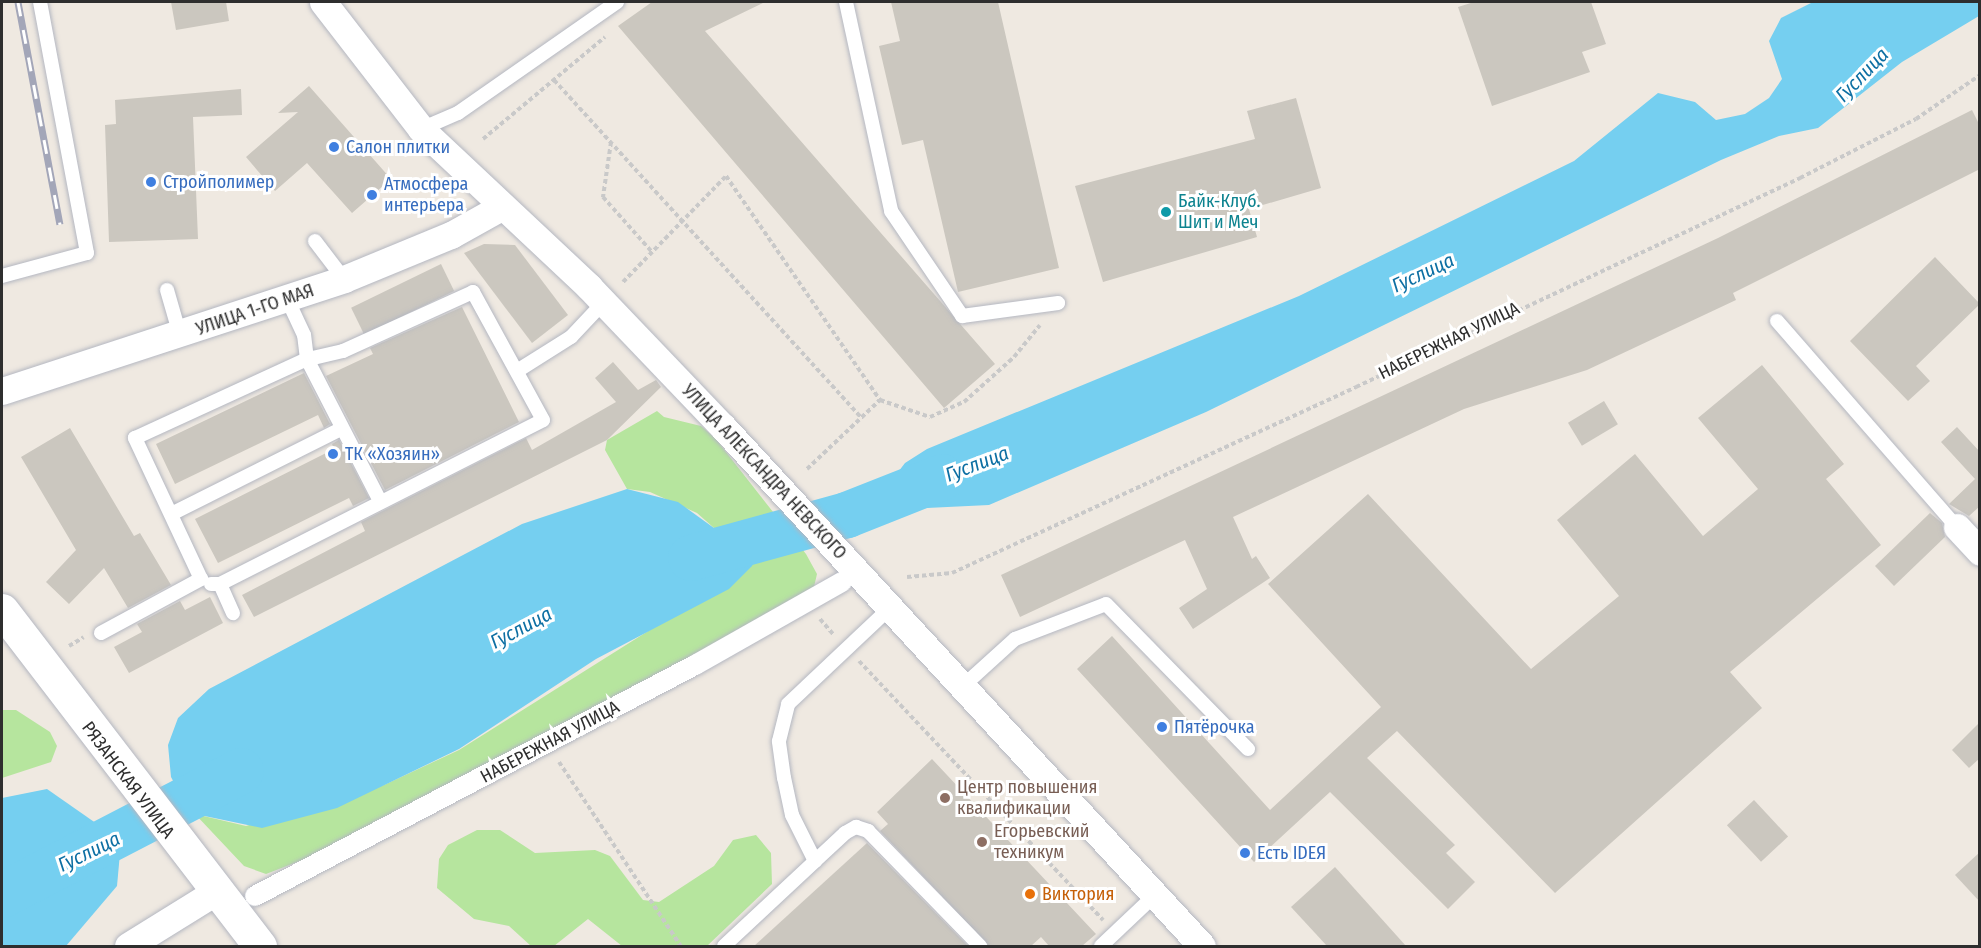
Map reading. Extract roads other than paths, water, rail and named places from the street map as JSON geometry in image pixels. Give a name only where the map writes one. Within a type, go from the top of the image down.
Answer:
[{"type":"main road","name":"РЯЗАНСКАЯ УЛИЦА","points":[[2,610],[94,736],[260,946]]},
{"type":"street","name":"УЛИЦА АЛЕКСАНДРА НЕВСКОГО","points":[[323,2],[421,129],[603,302],[785,496],[845,571],[890,608],[1203,946]]},
{"type":"street","name":"УЛИЦА 1-ГО МАЯ","points":[[2,391],[180,335],[344,279],[451,235],[501,207]]},
{"type":"street","points":[[1956,527],[1980,552]]},
{"type":"street","name":"НАБЕРЕЖНАЯ УЛИЦА","points":[[255,896],[548,743],[805,603],[845,571]]},
{"type":"street","points":[[128,946],[212,888]]},
{"type":"lane","points":[[2,276],[87,253],[40,2]]},
{"type":"lane","points":[[421,129],[458,114],[617,2]]},
{"type":"lane","points":[[846,2],[891,211],[962,316],[1058,303]]},
{"type":"lane","points":[[315,241],[344,279]]},
{"type":"lane","points":[[167,290],[180,335]]},
{"type":"lane","points":[[101,633],[201,579],[220,584],[543,420],[473,292],[344,351],[307,359],[135,438],[201,579]]},
{"type":"lane","points":[[287,299],[304,335],[307,359],[380,501]]},
{"type":"lane","points":[[517,371],[571,337],[603,302]]},
{"type":"lane","points":[[1777,321],[1956,527]]},
{"type":"lane","points":[[172,513],[341,429]]},
{"type":"lane","points":[[220,584],[233,613]]},
{"type":"lane","points":[[962,687],[1015,639],[1106,604],[1248,749]]},
{"type":"lane","points":[[815,861],[792,815],[780,719],[788,704],[845,646],[890,608]]},
{"type":"lane","points":[[724,946],[845,832],[856,827],[868,831],[980,946]]},
{"type":"lane","points":[[1101,946],[1155,895]]},
{"type":"water","points":[[1813,2],[1979,2],[1979,16],[1902,62],[1818,128],[1779,136],[1721,160],[1206,412],[989,505],[906,509],[879,497],[905,463],[927,449],[1299,296],[1574,161],[1658,93],[1695,102],[1716,120],[1745,114],[1769,98],[1782,79],[1769,41],[1781,18]]},
{"type":"water","points":[[627,489],[678,502],[714,528],[744,533],[756,557],[752,566],[729,589],[596,659],[459,749],[337,808],[262,828],[195,814],[184,801],[171,777],[168,745],[178,718],[209,689],[522,524]]},
{"type":"water","points":[[47,789],[110,833],[120,853],[117,886],[66,946],[2,946],[2,798]]},
{"type":"waterway","name":"Гуслица","points":[[691,558],[847,515],[943,477]]},
{"type":"waterway","name":"Гуслица","points":[[2,895],[241,771]]},
{"type":"railway","points":[[18,2],[60,224]]},
{"type":"place","name":"Салон плитки","points":[[334,147]]},
{"type":"place","name":"Стройполимер","points":[[151,182]]},
{"type":"place","name":"Атмосфера интерьера","points":[[372,195]]},
{"type":"place","name":"Байк-Клуб. Шит и Меч","points":[[1166,212]]},
{"type":"place","name":"ТК «Хозяин»","points":[[333,454]]},
{"type":"place","name":"Пятёрочка","points":[[1162,727]]},
{"type":"place","name":"Центр повышения квалификации","points":[[945,798]]},
{"type":"place","name":"Егорьевский техникум","points":[[982,842]]},
{"type":"place","name":"Есть IDЕЯ","points":[[1245,853]]},
{"type":"place","name":"Виктория","points":[[1030,894]]}]
